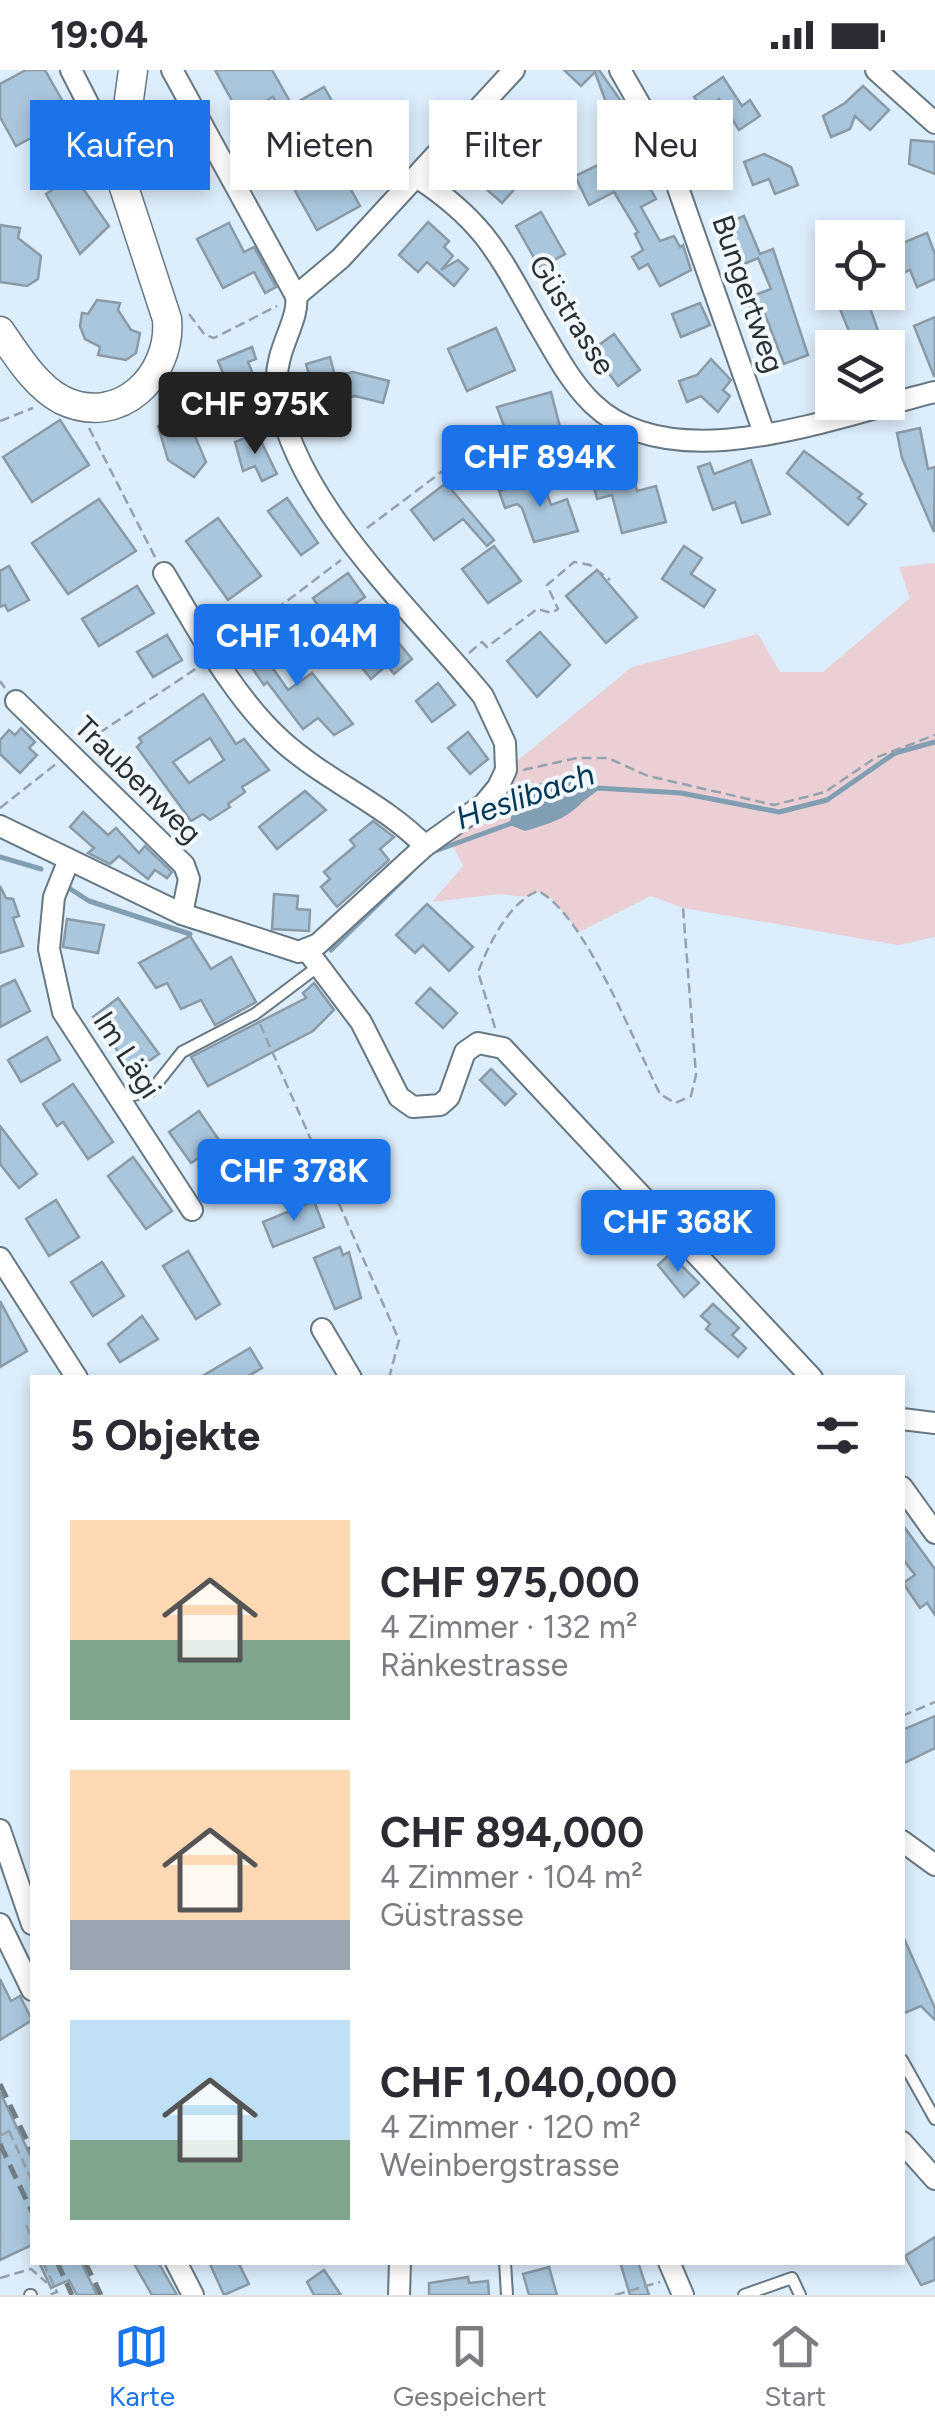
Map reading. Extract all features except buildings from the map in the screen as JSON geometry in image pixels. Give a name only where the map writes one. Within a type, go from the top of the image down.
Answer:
[{"type":"street","points":[[71,70],[86,100]]},
{"type":"street","points":[[127,100],[132,70]]},
{"type":"street","points":[[172,70],[296,296],[297,307],[280,345],[277,366],[282,413],[314,489],[457,664],[498,724],[506,770],[484,804],[426,846],[318,944],[313,957]]},
{"type":"street","points":[[296,296],[341,258],[514,70]]},
{"type":"street","name":"Bungertweg","points":[[620,70],[663,145],[764,432]]},
{"type":"street","points":[[876,70],[935,122]]},
{"type":"street","name":"Güstrasse","points":[[418,178],[485,232],[563,366],[594,405],[657,440],[717,444],[935,392]]},
{"type":"street","points":[[0,331],[30,372],[69,402],[114,405],[144,388],[156,375],[169,336],[162,303],[122,190]]},
{"type":"street","points":[[164,573],[214,656],[280,740],[315,768],[379,805],[426,846]]},
{"type":"street","name":"Traubenweg","points":[[16,701],[184,865],[189,879],[182,914]]},
{"type":"street","points":[[0,826],[182,914],[313,957],[361,1022],[399,1097],[413,1107],[440,1105],[450,1097],[461,1061],[478,1044],[504,1048],[809,1375]]},
{"type":"street","name":"Im Lägi","points":[[68,862],[54,897],[53,965],[63,1012],[192,1210]]},
{"type":"street","points":[[0,1258],[74,1375]]},
{"type":"street","points":[[322,1329],[349,1375]]},
{"type":"street","points":[[905,1419],[935,1423]]},
{"type":"street","points":[[905,1491],[935,1533]]},
{"type":"street","points":[[0,1830],[26,1880],[30,1909]]},
{"type":"street","points":[[905,1843],[935,1865]]},
{"type":"street","points":[[0,1924],[30,1986]]},
{"type":"street","points":[[905,2145],[935,2179]]},
{"type":"street","points":[[178,2265],[193,2295]]},
{"type":"street","points":[[400,2265],[400,2295]]},
{"type":"lane","points":[[119,1098],[151,1090],[182,1052],[255,1014],[313,957]]},
{"type":"lane","points":[[905,2065],[935,2119]]},
{"type":"lane","points":[[505,2265],[507,2295]]},
{"type":"lane","points":[[744,2295],[792,2278],[800,2295]]},
{"type":"path","points":[[162,303],[177,297],[205,335],[214,338],[296,296]]},
{"type":"path","points":[[0,421],[69,402],[164,573]]},
{"type":"path","points":[[0,808],[68,754],[214,656],[348,554],[352,540],[456,461],[472,480],[625,424]]},
{"type":"path","points":[[457,664],[482,642],[487,647],[536,609],[552,613],[558,609],[546,584],[574,562],[590,564],[610,580]]},
{"type":"path","points":[[506,770],[538,770],[577,758],[608,758],[648,776],[774,805],[825,792],[875,758],[935,735]]},
{"type":"path","points":[[504,1048],[478,972],[488,947],[524,897],[538,892],[552,898],[579,932],[660,1094],[674,1103],[691,1096],[696,1075],[682,908]]},
{"type":"path","points":[[255,1014],[398,1340],[390,1375]]},
{"type":"path","points":[[905,1715],[935,1702]]},
{"type":"path","points":[[1,2135],[15,2128]]},
{"type":"path","points":[[9,2131],[30,2177]]},
{"type":"path","points":[[26,2224],[30,2235]]},
{"type":"path","points":[[44,2265],[57,2292],[50,2295]]},
{"type":"path","points":[[0,2278],[31,2270],[46,2282],[51,2280]]},
{"type":"path","points":[[615,2295],[676,2278]]},
{"type":"shaded area","points":[[935,563],[935,937],[898,945],[683,908],[651,896],[579,932],[551,898],[538,892],[524,897],[499,894],[432,902],[463,866],[446,832],[506,770],[632,667],[758,634],[780,672],[823,672],[910,598],[899,567]]},
{"type":"water","points":[[545,781],[577,781],[591,789],[579,806],[554,821],[525,831],[510,825],[520,797]]},
{"type":"waterway","name":"Heslibach","points":[[582,799],[597,788],[681,793],[779,812],[827,800],[895,753],[935,742]]},
{"type":"waterway","name":"Heslibach","points":[[432,852],[515,822]]},
{"type":"waterway","name":"Heslibach","points":[[0,857],[41,869]]},
{"type":"waterway","name":"Heslibach","points":[[331,950],[410,873]]},
{"type":"waterway","name":"Heslibach","points":[[69,888],[89,901],[190,934]]},
{"type":"railway","points":[[0,2084],[30,2147]]},
{"type":"railway","points":[[0,2144],[30,2208]]},
{"type":"railway","points":[[58,2265],[72,2295]]},
{"type":"railway","points":[[86,2265],[101,2295]]}]
